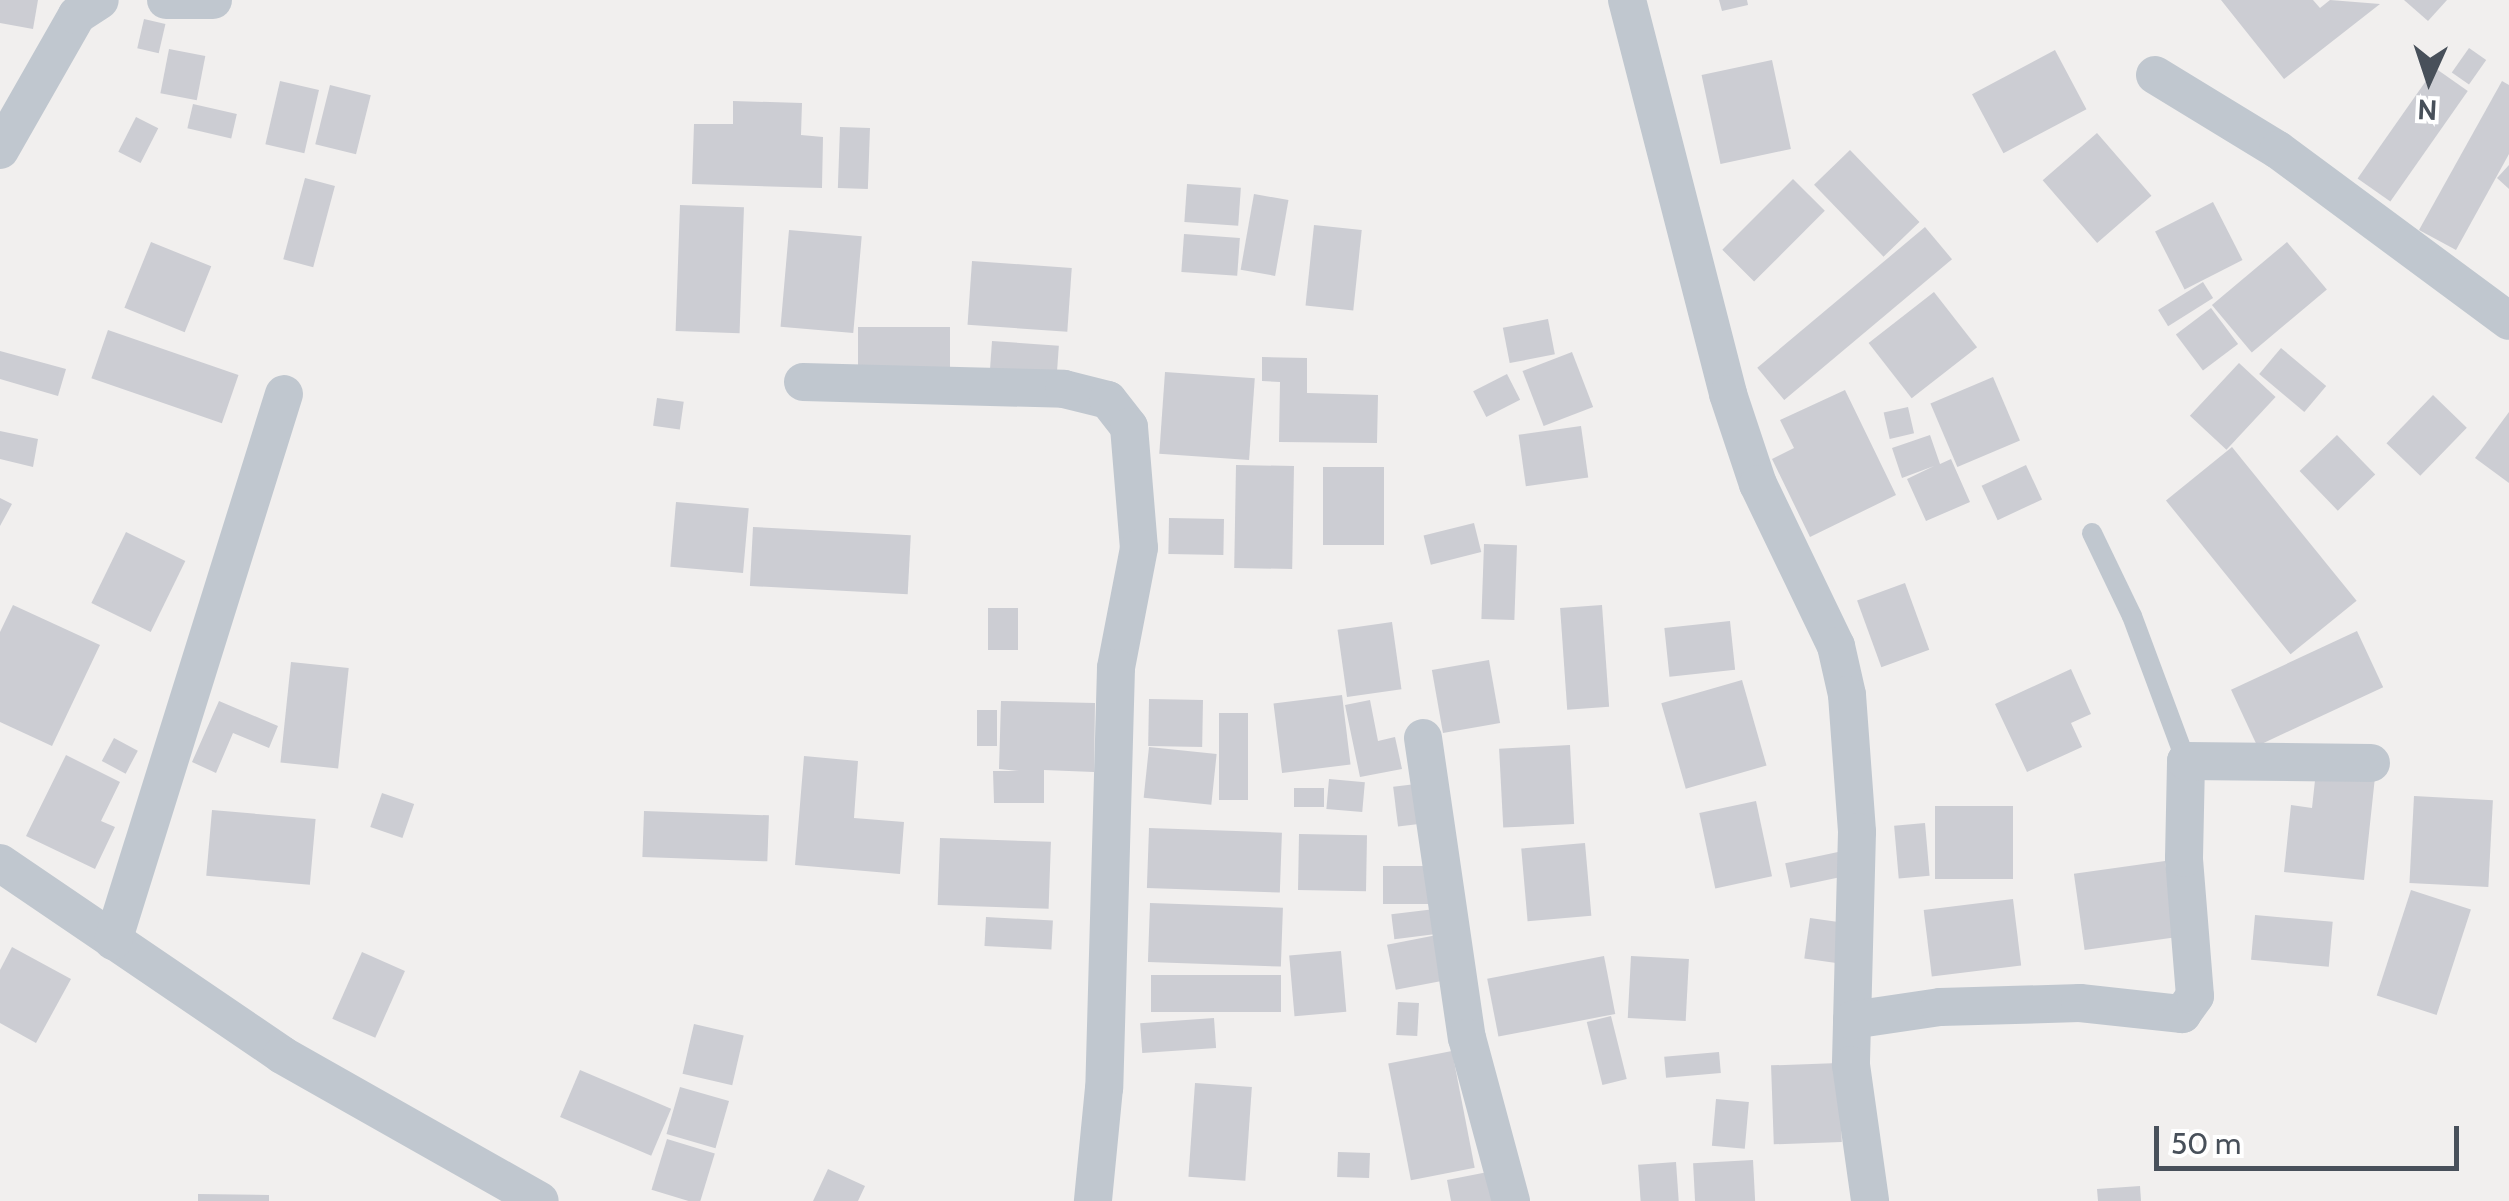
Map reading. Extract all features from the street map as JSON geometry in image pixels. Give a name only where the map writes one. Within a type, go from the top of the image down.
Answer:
[{"type":"street","points":[[0,150],[68,29],[100,0]]},
{"type":"street","points":[[166,0],[213,0]]},
{"type":"street","points":[[1627,0],[1728,394],[1758,484],[1836,646],[1848,695],[1856,832],[1852,1020],[1870,1201]]},
{"type":"street","points":[[2155,75],[2278,150],[2509,321]]},
{"type":"street","points":[[803,382],[1079,391],[1108,400],[1130,427],[1139,548],[1116,668],[1104,1088],[1093,1201]]},
{"type":"street","points":[[113,940],[284,394]]},
{"type":"street","points":[[1423,738],[1473,1068],[1511,1201]]},
{"type":"street","points":[[1852,1020],[1940,1007],[2080,1002],[2182,1014],[2195,996],[2184,858],[2186,762],[2371,763]]},
{"type":"street","points":[[0,863],[282,1055],[540,1201]]},
{"type":"lane","points":[[2092,534],[2132,616],[2186,762]]},
{"type":"building","points":[[0,0],[38,0],[33,29],[0,23]]},
{"type":"building","points":[[1719,0],[1747,0],[1748,5],[1722,11]]},
{"type":"building","points":[[2221,0],[2313,0],[2320,8],[2330,0],[2380,4],[2284,79]]},
{"type":"building","points":[[2404,0],[2447,0],[2428,21]]},
{"type":"building","points":[[144,19],[165,24],[159,53],[137,48]]},
{"type":"building","points":[[2469,48],[2486,60],[2469,85],[2452,73]]},
{"type":"building","points":[[169,49],[205,56],[197,100],[160,93]]},
{"type":"building","points":[[2055,50],[2086,109],[2003,153],[1972,94]]},
{"type":"building","points":[[1772,60],[1791,149],[1720,164],[1702,75]]},
{"type":"building","points":[[2435,68],[2468,91],[2390,202],[2358,179]]},
{"type":"building","points":[[280,81],[319,90],[304,153],[265,144]]},
{"type":"building","points":[[2502,81],[2509,85],[2509,154],[2456,250],[2419,230]]},
{"type":"building","points":[[330,85],[371,95],[356,154],[315,144]]},
{"type":"building","points":[[733,101],[802,103],[801,135],[823,137],[822,188],[692,184],[694,124],[733,124]]},
{"type":"building","points":[[193,104],[237,114],[231,138],[187,128]]},
{"type":"building","points":[[136,117],[158,128],[141,163],[118,152]]},
{"type":"building","points":[[840,127],[870,128],[868,189],[838,188]]},
{"type":"building","points":[[2097,133],[2151,196],[2097,243],[2043,180]]},
{"type":"building","points":[[1850,150],[1919,222],[1883,257],[1814,185]]},
{"type":"building","points":[[2509,165],[2509,189],[2497,178]]},
{"type":"building","points":[[305,178],[335,186],[313,267],[283,259]]},
{"type":"building","points":[[1793,179],[1825,211],[1754,282],[1722,250]]},
{"type":"building","points":[[1187,184],[1241,188],[1238,226],[1184,222]]},
{"type":"building","points":[[1254,194],[1288,200],[1275,276],[1241,270]]},
{"type":"building","points":[[2213,202],[2243,260],[2185,289],[2155,232]]},
{"type":"building","points":[[680,205],[744,207],[740,333],[676,331]]},
{"type":"building","points":[[1314,225],[1362,230],[1353,311],[1306,306]]},
{"type":"building","points":[[1925,227],[1952,259],[1784,400],[1757,368]]},
{"type":"building","points":[[789,230],[862,236],[853,333],[781,327]]},
{"type":"building","points":[[1184,234],[1240,238],[1237,276],[1181,272]]},
{"type":"building","points":[[151,242],[211,266],[185,332],[124,308]]},
{"type":"building","points":[[2287,242],[2327,289],[2252,352],[2212,305]]},
{"type":"building","points":[[972,261],[1072,268],[1067,332],[968,325]]},
{"type":"building","points":[[2203,282],[2213,298],[2168,326],[2158,310]]},
{"type":"building","points":[[1934,292],[1977,347],[1912,398],[1869,343]]},
{"type":"building","points":[[2211,308],[2238,344],[2203,370],[2176,334]]},
{"type":"building","points":[[1548,319],[1555,354],[1510,363],[1503,328]]},
{"type":"building","points":[[858,327],[950,327],[950,369],[858,369]]},
{"type":"building","points":[[108,330],[238,375],[222,423],[91,378]]},
{"type":"building","points":[[992,341],[1059,346],[1056,381],[990,376]]},
{"type":"building","points":[[2281,348],[2326,386],[2304,412],[2259,374]]},
{"type":"building","points":[[0,351],[66,369],[58,396],[0,379]]},
{"type":"building","points":[[1572,352],[1593,407],[1544,426],[1523,371]]},
{"type":"building","points":[[1262,357],[1307,358],[1307,393],[1378,395],[1377,443],[1279,442],[1280,382],[1262,381]]},
{"type":"building","points":[[2239,363],[2276,397],[2226,450],[2190,416]]},
{"type":"building","points":[[1165,372],[1255,378],[1249,460],[1159,454]]},
{"type":"building","points":[[1507,374],[1520,400],[1486,417],[1473,391]]},
{"type":"building","points":[[1993,377],[2020,441],[1957,467],[1930,404]]},
{"type":"building","points":[[1845,390],[1896,495],[1810,537],[1772,459],[1794,448],[1780,420]]},
{"type":"building","points":[[2433,395],[2467,428],[2420,476],[2386,443]]},
{"type":"building","points":[[657,398],[684,402],[680,429],[653,426]]},
{"type":"building","points":[[1908,407],[1914,433],[1890,439],[1884,413]]},
{"type":"building","points":[[2509,412],[2509,483],[2475,458]]},
{"type":"building","points":[[1581,426],[1588,477],[1526,486],[1519,435]]},
{"type":"building","points":[[0,431],[38,439],[33,467],[0,459]]},
{"type":"building","points":[[1930,435],[1940,464],[1951,459],[1970,502],[1926,521],[1907,479],[1934,466],[1902,478],[1892,448]]},
{"type":"building","points":[[2337,435],[2375,475],[2338,511],[2300,471]]},
{"type":"building","points":[[2232,447],[2357,601],[2291,654],[2166,500]]},
{"type":"building","points":[[1236,465],[1294,466],[1292,569],[1234,568]]},
{"type":"building","points":[[2026,465],[2042,499],[1998,520],[1982,486]]},
{"type":"building","points":[[1323,467],[1384,467],[1384,545],[1323,545]]},
{"type":"building","points":[[0,498],[12,504],[0,526]]},
{"type":"building","points":[[676,502],[749,508],[743,573],[670,567]]},
{"type":"building","points":[[1169,518],[1224,519],[1223,555],[1168,554]]},
{"type":"building","points":[[1474,523],[1481,552],[1431,565],[1424,536]]},
{"type":"building","points":[[753,527],[911,535],[908,594],[750,586]]},
{"type":"building","points":[[126,532],[185,561],[151,632],[91,603]]},
{"type":"building","points":[[1484,544],[1517,545],[1514,620],[1481,619]]},
{"type":"building","points":[[1905,583],[1929,650],[1881,667],[1857,600]]},
{"type":"building","points":[[13,605],[100,645],[52,746],[0,722],[0,632]]},
{"type":"building","points":[[1602,605],[1609,707],[1567,710],[1560,608]]},
{"type":"building","points":[[988,608],[1018,608],[1018,650],[988,650]]},
{"type":"building","points":[[1730,621],[1735,670],[1669,677],[1664,628]]},
{"type":"building","points":[[1392,622],[1401,689],[1347,697],[1338,630]]},
{"type":"building","points":[[2357,631],[2383,687],[2257,746],[2231,690]]},
{"type":"building","points":[[1489,660],[1500,723],[1443,733],[1432,670]]},
{"type":"building","points":[[291,662],[349,668],[338,769],[280,762]]},
{"type":"building","points":[[2071,669],[2091,714],[2071,723],[2082,747],[2027,772],[1995,704]]},
{"type":"building","points":[[1742,680],[1767,766],[1686,789],[1661,703]]},
{"type":"building","points":[[1342,695],[1351,764],[1282,773],[1274,703]]},
{"type":"building","points":[[1149,699],[1203,700],[1202,747],[1148,746]]},
{"type":"building","points":[[1370,700],[1378,741],[1395,737],[1402,769],[1360,777],[1345,705]]},
{"type":"building","points":[[219,701],[278,726],[269,748],[233,733],[216,773],[192,762]]},
{"type":"building","points":[[1001,701],[1095,703],[1094,772],[1044,770],[1044,803],[994,803],[993,771],[1019,771],[999,769]]},
{"type":"building","points":[[977,710],[997,710],[997,746],[977,746]]},
{"type":"building","points":[[1219,713],[1248,713],[1248,800],[1219,800]]},
{"type":"building","points":[[114,738],[138,751],[126,774],[102,761]]},
{"type":"building","points":[[1570,745],[1574,824],[1503,828],[1499,749]]},
{"type":"building","points":[[1149,747],[1217,754],[1211,805],[1144,798]]},
{"type":"building","points":[[66,755],[120,782],[101,821],[115,827],[95,869],[26,836]]},
{"type":"building","points":[[804,756],[858,761],[854,818],[904,822],[900,874],[795,865]]},
{"type":"building","points":[[2316,771],[2375,777],[2364,880],[2284,872],[2291,805],[2312,808]]},
{"type":"building","points":[[1329,779],[1365,782],[1362,812],[1326,809]]},
{"type":"building","points":[[1416,784],[1421,824],[1398,827],[1393,787]]},
{"type":"building","points":[[1294,788],[1324,788],[1324,807],[1294,807]]},
{"type":"building","points":[[382,793],[414,804],[402,838],[370,827]]},
{"type":"building","points":[[2414,796],[2493,800],[2488,887],[2409,883]]},
{"type":"building","points":[[1756,801],[1772,876],[1715,888],[1699,813]]},
{"type":"building","points":[[1935,806],[2013,806],[2013,879],[1935,879]]},
{"type":"building","points":[[212,810],[316,819],[310,885],[206,876]]},
{"type":"building","points":[[644,811],[769,815],[767,861],[642,857]]},
{"type":"building","points":[[1925,823],[1930,876],[1899,879],[1894,826]]},
{"type":"building","points":[[1149,828],[1282,833],[1280,893],[1147,888]]},
{"type":"building","points":[[1299,834],[1367,835],[1366,891],[1298,890]]},
{"type":"building","points":[[940,838],[1051,842],[1049,909],[938,905]]},
{"type":"building","points":[[1585,843],[1591,916],[1528,921],[1521,849]]},
{"type":"building","points":[[1838,852],[1843,876],[1790,888],[1785,863]]},
{"type":"building","points":[[2165,861],[2176,937],[2085,950],[2074,874]]},
{"type":"building","points":[[1383,866],[1432,866],[1432,904],[1383,904]]},
{"type":"building","points":[[2411,890],[2471,909],[2437,1015],[2377,996]]},
{"type":"building","points":[[2013,899],[2021,966],[1932,976],[1924,910]]},
{"type":"building","points":[[1150,903],[1283,908],[1281,967],[1148,962]]},
{"type":"building","points":[[1435,909],[1438,934],[1394,939],[1391,914]]},
{"type":"building","points":[[2255,915],[2333,922],[2329,967],[2251,960]]},
{"type":"building","points":[[986,917],[1053,921],[1051,949],[984,946]]},
{"type":"building","points":[[1810,918],[1844,923],[1838,963],[1804,959]]},
{"type":"building","points":[[1442,934],[1451,979],[1396,990],[1387,945]]},
{"type":"building","points":[[12,947],[71,979],[36,1043],[0,1023],[0,970]]},
{"type":"building","points":[[1341,951],[1346,1012],[1295,1016],[1289,956]]},
{"type":"building","points":[[362,952],[405,971],[375,1038],[332,1019]]},
{"type":"building","points":[[1604,956],[1615,1014],[1498,1037],[1487,979]]},
{"type":"building","points":[[1631,956],[1689,959],[1686,1021],[1628,1018]]},
{"type":"building","points":[[1151,975],[1281,975],[1281,1012],[1151,1012]]},
{"type":"building","points":[[1398,1002],[1419,1003],[1417,1036],[1396,1035]]},
{"type":"building","points":[[1611,1016],[1627,1079],[1602,1085],[1587,1022]]},
{"type":"building","points":[[1214,1018],[1216,1048],[1142,1053],[1140,1023]]},
{"type":"building","points":[[694,1024],[744,1035],[732,1085],[683,1074]]},
{"type":"building","points":[[1452,1051],[1475,1168],[1411,1180],[1388,1063]]},
{"type":"building","points":[[1719,1052],[1721,1073],[1666,1078],[1664,1057]]},
{"type":"building","points":[[1839,1063],[1842,1142],[1774,1144],[1771,1065]]},
{"type":"building","points":[[580,1070],[671,1109],[651,1156],[560,1117]]},
{"type":"building","points":[[1195,1083],[1252,1087],[1245,1181],[1188,1177]]},
{"type":"building","points":[[680,1087],[729,1101],[716,1148],[666,1134]]},
{"type":"building","points":[[1716,1099],[1749,1102],[1745,1149],[1712,1146]]},
{"type":"building","points":[[667,1139],[715,1154],[700,1201],[652,1190]]},
{"type":"building","points":[[1338,1152],[1370,1153],[1369,1178],[1337,1177]]},
{"type":"building","points":[[1753,1160],[1755,1201],[1695,1201],[1693,1163]]},
{"type":"building","points":[[1676,1162],[1679,1201],[1641,1201],[1638,1165]]},
{"type":"building","points":[[828,1169],[865,1186],[858,1201],[813,1201]]},
{"type":"building","points":[[1498,1170],[1504,1201],[1451,1201],[1447,1180]]},
{"type":"building","points":[[2140,1186],[2141,1201],[2098,1201],[2097,1189]]},
{"type":"building","points":[[198,1194],[269,1195],[269,1201],[198,1201]]}]
